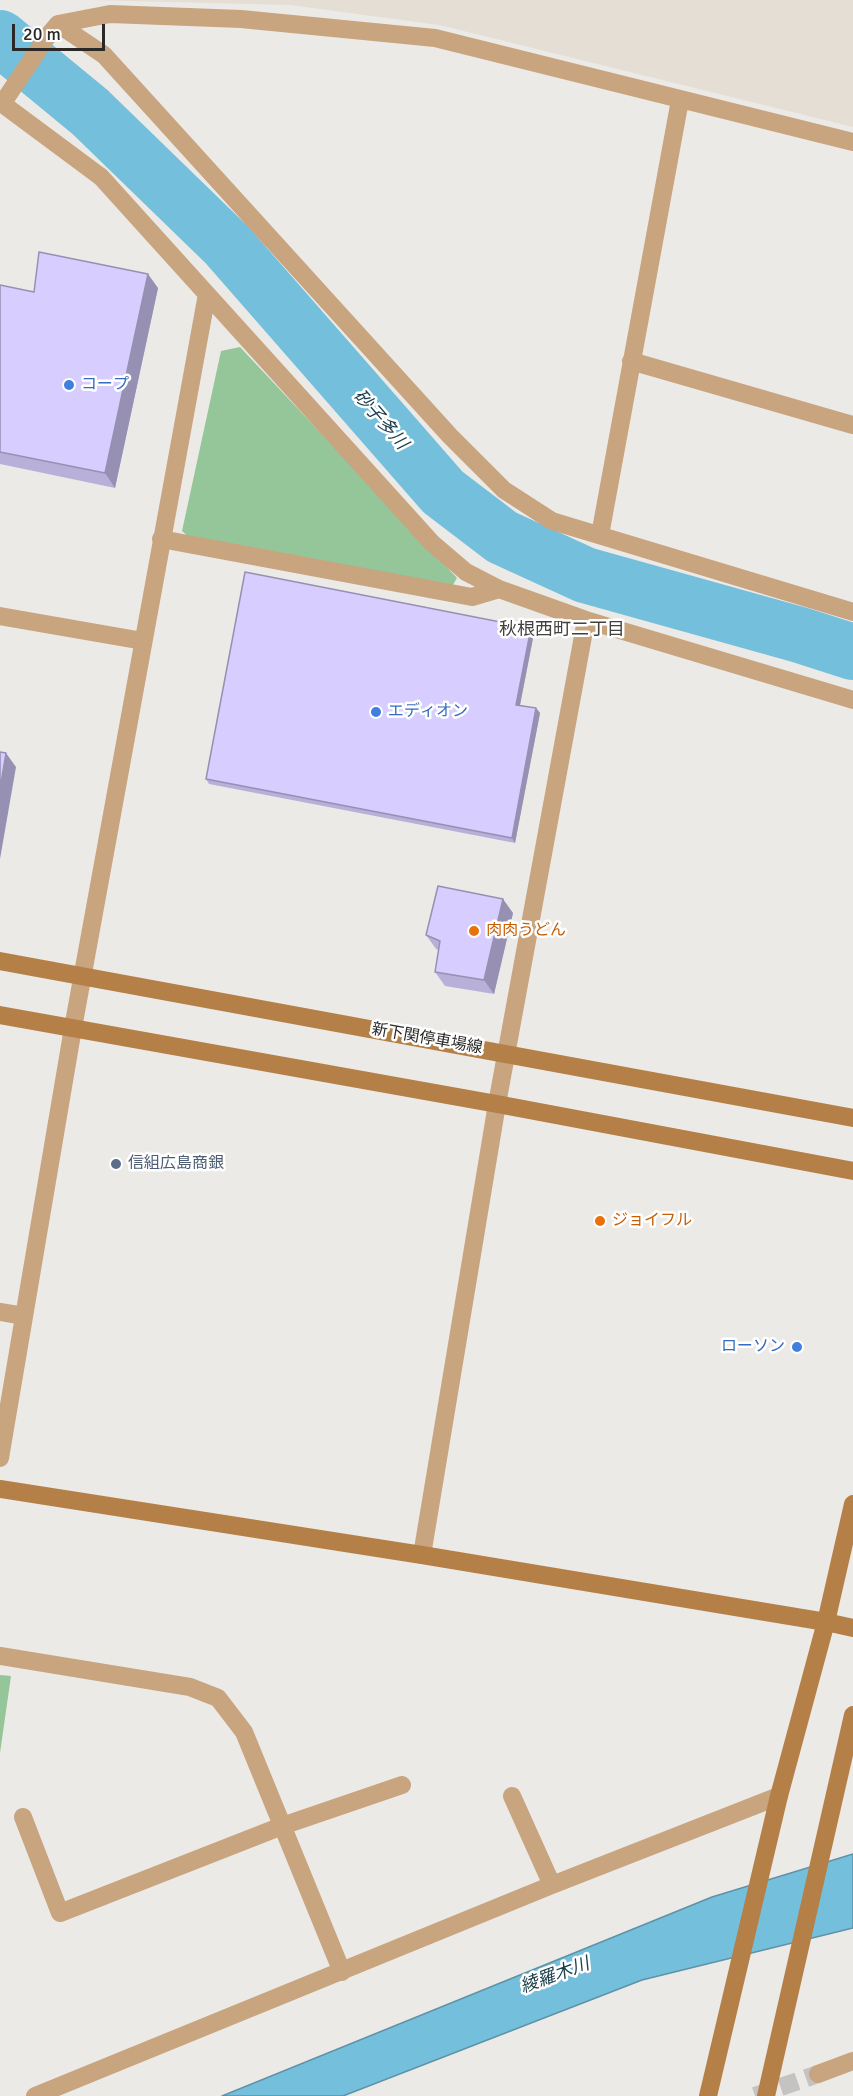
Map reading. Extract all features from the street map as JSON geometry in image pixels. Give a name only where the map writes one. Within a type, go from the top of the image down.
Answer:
[{"type":"street","points":[[853,142],[435,38],[242,19],[110,14],[52,30],[4,100],[101,177],[432,543],[466,572],[499,589],[586,620],[853,699]]},
{"type":"street","points":[[52,30],[104,55],[450,436],[504,490],[552,521],[853,612]]},
{"type":"street","points":[[600,535],[680,100]]},
{"type":"street","points":[[0,1458],[73,1028],[207,294]]},
{"type":"street","points":[[631,361],[853,425]]},
{"type":"street","points":[[161,539],[472,597],[499,589]]},
{"type":"street","points":[[0,616],[142,641]]},
{"type":"street","points":[[422,1555],[497,1104],[586,620]]},
{"type":"street","name":"新下関停車場線","points":[[0,961],[853,1118]]},
{"type":"street","points":[[0,1015],[497,1104],[853,1171]]},
{"type":"street","points":[[0,1312],[24,1316]]},
{"type":"street","points":[[0,1489],[422,1555],[853,1628]]},
{"type":"street","points":[[708,2096],[779,1796],[826,1622],[853,1504]]},
{"type":"street","points":[[0,1656],[190,1688],[218,1698],[244,1732],[342,1972]]},
{"type":"street","points":[[766,2096],[853,1715]]},
{"type":"street","points":[[23,1817],[60,1913],[282,1826],[402,1785]]},
{"type":"street","points":[[512,1796],[552,1885]]},
{"type":"street","points":[[35,2096],[552,1885],[779,1796]]},
{"type":"street","points":[[818,2074],[853,2061]]},
{"type":"shaded area","points":[[89,0],[853,0],[853,127],[439,25],[290,5]]},
{"type":"green space","points":[[240,347],[457,578],[450,590],[192,540],[182,531],[221,351]]},
{"type":"green space","points":[[0,1675],[11,1676],[0,1753]]},
{"type":"water","name":"綾羅木川","points":[[853,1854],[853,1928],[642,1980],[343,2096],[222,2096],[712,1897]]},
{"type":"building","name":"コープ","points":[[39,252],[148,274],[105,473],[0,452],[0,285],[34,292]]},
{"type":"building","name":"エディオン","points":[[245,572],[531,628],[516,705],[536,708],[512,838],[206,779]]},
{"type":"building","points":[[0,752],[6,753],[0,789]]},
{"type":"building","name":"肉肉うどん","points":[[438,886],[503,899],[484,980],[435,972],[440,941],[426,935]]},
{"type":"waterway","name":"砂子多川","points":[[0,38],[90,112],[227,245],[443,492],[502,537],[585,575],[853,652]]},
{"type":"tunnel","points":[[755,2096],[818,2074]]},
{"type":"place","name":"コープ","points":[[69,385]]},
{"type":"place","name":"エディオン","points":[[376,712]]},
{"type":"place","name":"肉肉うどん","points":[[474,931]]},
{"type":"place","name":"信組広島商銀","points":[[116,1164]]},
{"type":"place","name":"ジョイフル","points":[[600,1221]]},
{"type":"place","name":"ローソン","points":[[797,1347]]},
{"type":"district","name":"秋根西町二丁目","points":[[562,630]]}]
